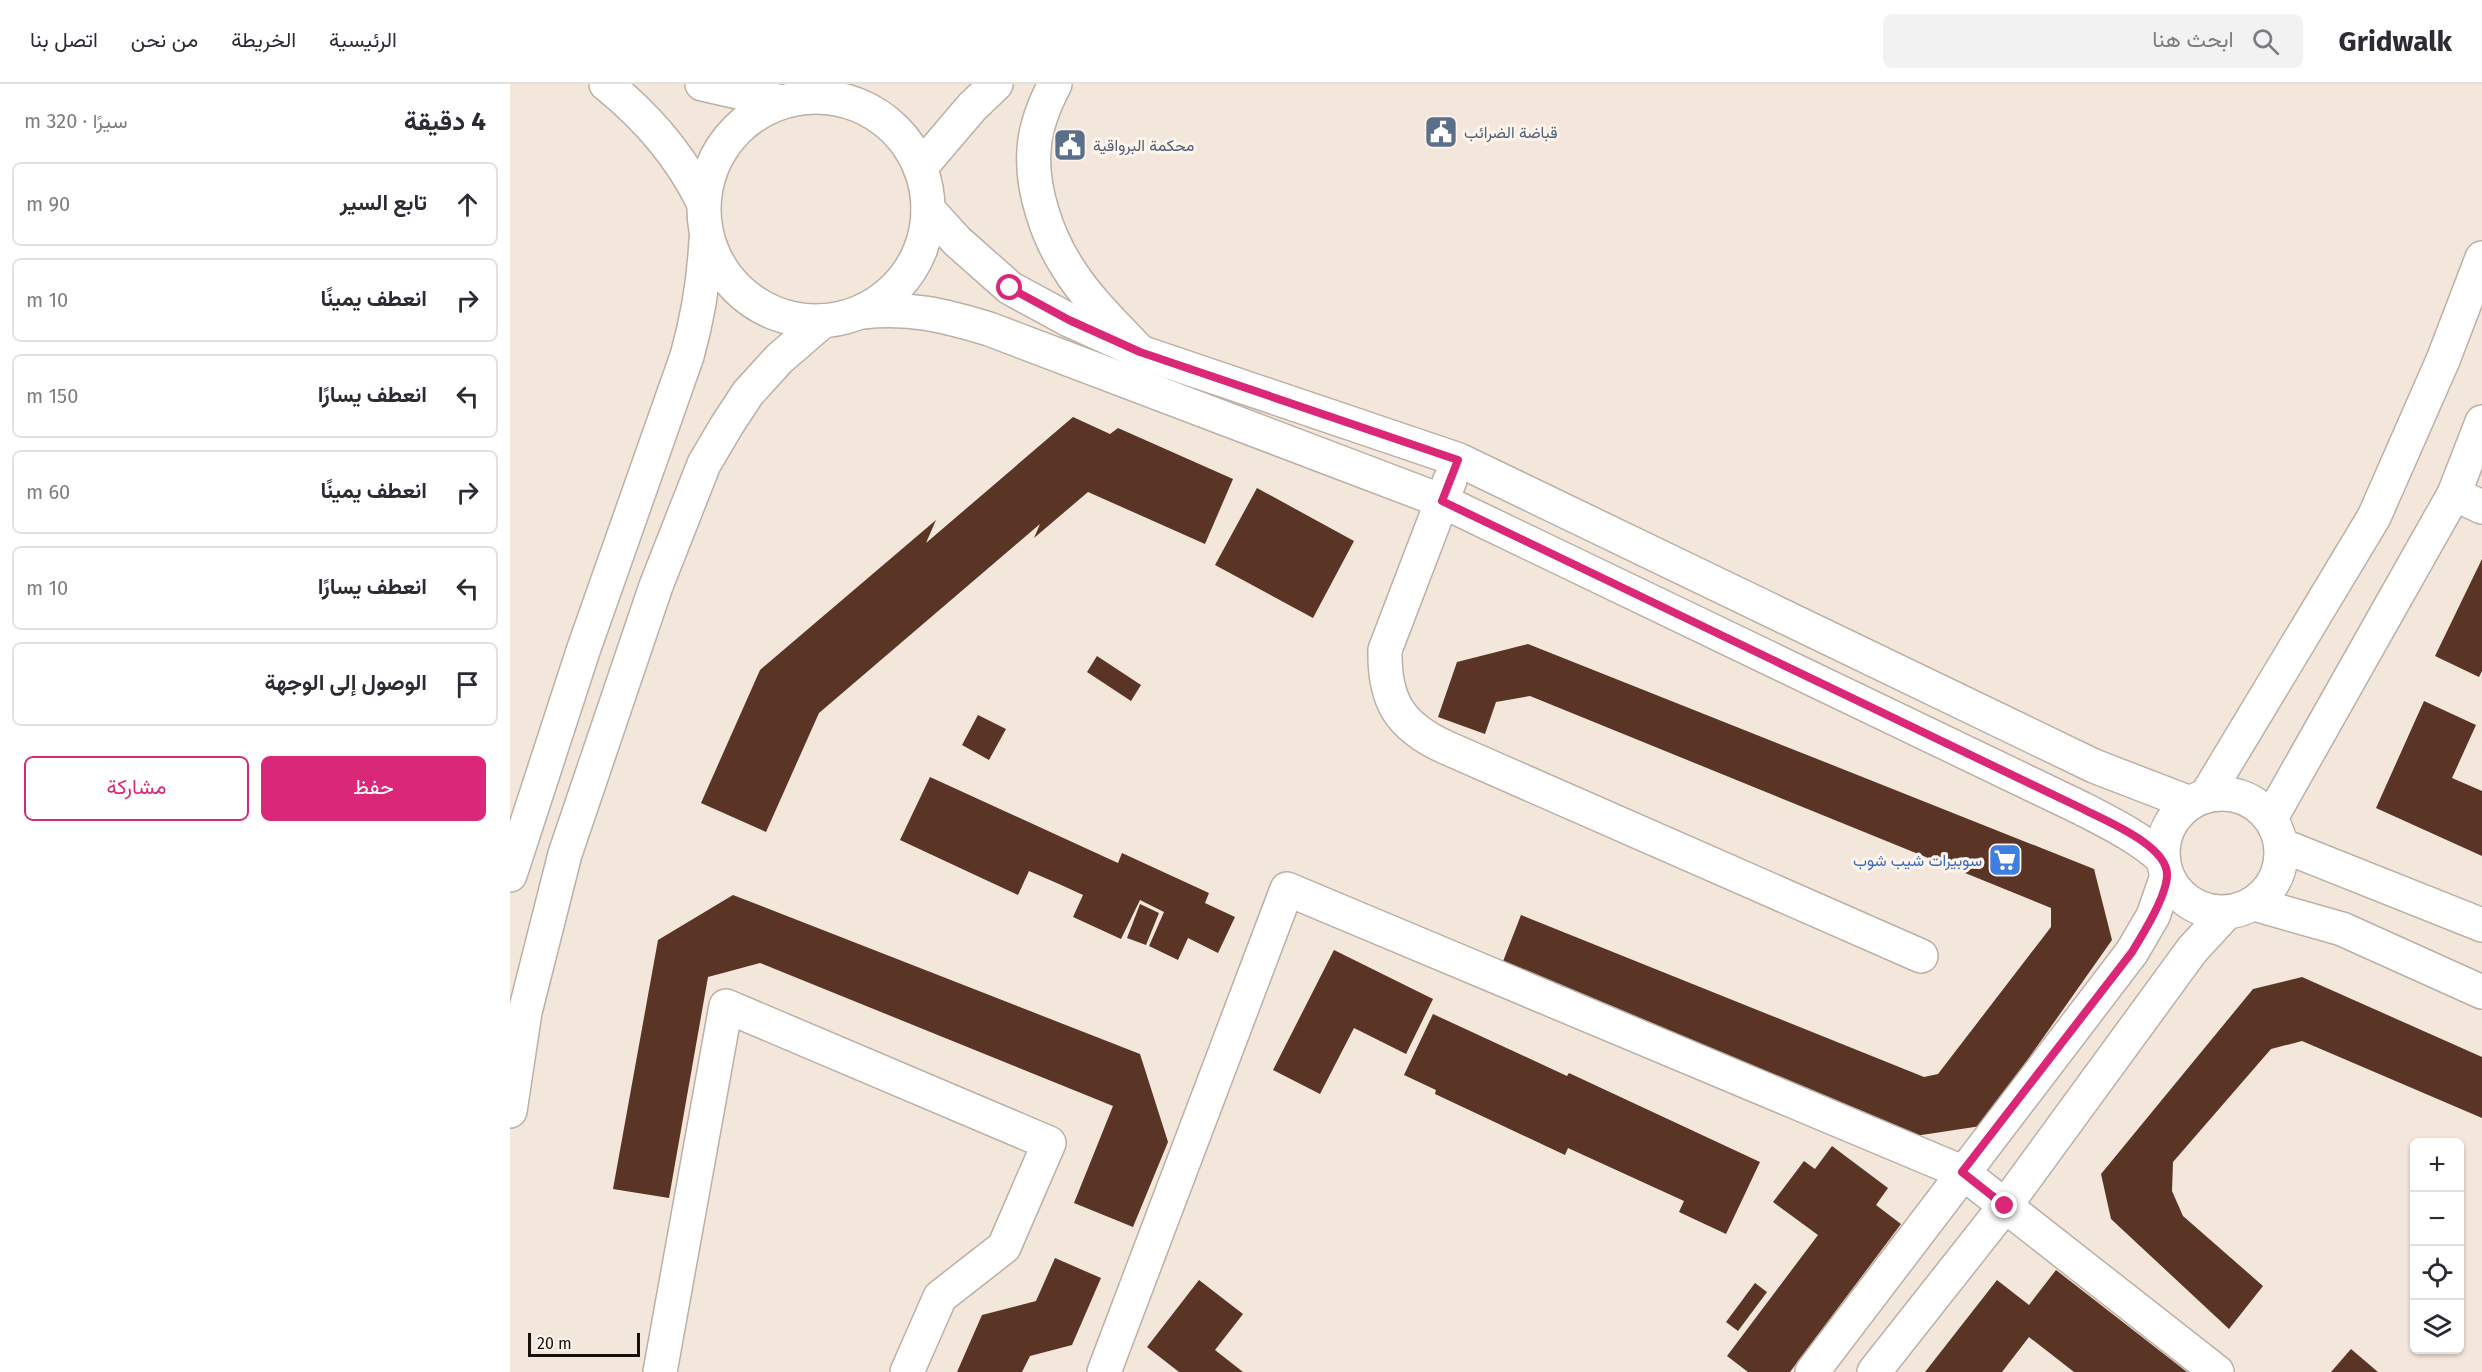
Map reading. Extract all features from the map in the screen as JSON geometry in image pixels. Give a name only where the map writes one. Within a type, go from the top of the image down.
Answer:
[{"type":"main road","points":[[606,84],[646,120],[669,146],[688,173],[703,202]]},
{"type":"main road","points":[[702,84],[782,102]]},
{"type":"main road","points":[[837,99],[867,84]]},
{"type":"main road","points":[[920,168],[972,107],[996,84]]},
{"type":"main road","points":[[1055,84],[1046,102],[1034,149],[1038,192],[1047,231],[1068,269],[1101,310],[1140,352]]},
{"type":"main road","points":[[510,875],[583,651],[687,356],[699,315],[706,235],[703,202],[710,169],[727,139],[751,116],[782,102],[809,97],[837,99],[864,108],[888,123],[907,144],[920,168],[926,189],[928,209],[920,252],[897,287],[862,312]]},
{"type":"main road","points":[[928,209],[957,241],[1010,288],[1069,320],[1140,352],[1458,460],[2094,766],[2198,800]]},
{"type":"main road","points":[[706,235],[722,272],[749,300],[784,317],[823,321],[862,312],[894,309],[952,318],[989,329],[1442,501],[2083,809],[2126,832],[2149,846],[2165,868],[2177,892],[2191,904],[2208,911],[2240,908],[2342,929],[2482,992]]},
{"type":"main road","points":[[2198,800],[2374,517],[2442,360],[2482,258]]},
{"type":"main road","points":[[510,1112],[525,1012],[565,854],[660,575],[704,464],[727,425],[748,393],[779,359],[823,321]]},
{"type":"main road","points":[[2276,832],[2468,500],[2482,422]]},
{"type":"main road","points":[[1458,460],[1385,650],[1384,674],[1391,698],[1404,720],[1423,736],[1445,747],[1921,956]]},
{"type":"main road","points":[[1812,1372],[1962,1172],[2132,952],[2153,916],[2165,868],[2164,843],[2169,828],[2178,814],[2198,800],[2224,794],[2242,798],[2258,806],[2276,832],[2282,862],[2277,878],[2268,893],[2240,908],[2192,950],[2005,1206],[1874,1372]]},
{"type":"main road","points":[[2276,832],[2482,925]]},
{"type":"main road","points":[[1104,1372],[1287,889],[1962,1172],[2217,1372]]},
{"type":"main road","points":[[660,1372],[726,1006],[1049,1143],[1004,1246],[940,1297],[907,1372]]},
{"type":"building","points":[[1073,417],[1110,434],[1118,428],[1233,479],[1205,544],[1088,492],[1034,538],[1040,524],[819,713],[766,832],[701,803],[760,670],[936,520],[926,543]]},
{"type":"building","points":[[1257,488],[1354,541],[1313,618],[1215,565]]},
{"type":"building","points":[[2482,559],[2482,671],[2479,677],[2435,656]]},
{"type":"building","points":[[1528,644],[2094,869],[2112,940],[1981,1126],[1915,1136],[1500,969],[1521,915],[1924,1077],[1938,1074],[2051,927],[2051,908],[1530,696],[1496,702],[1485,734],[1438,717],[1457,662]]},
{"type":"building","points":[[1097,656],[1141,685],[1131,701],[1087,672]]},
{"type":"building","points":[[2424,701],[2476,725],[2452,778],[2482,791],[2482,856],[2376,808]]},
{"type":"building","points":[[978,715],[1006,729],[989,760],[962,745]]},
{"type":"building","points":[[930,777],[1118,863],[1122,853],[1209,893],[1205,903],[1235,917],[1218,953],[1188,938],[1178,960],[1149,946],[1164,912],[1140,900],[1121,939],[1073,917],[1083,895],[1059,884],[1029,871],[1018,895],[900,840]]},
{"type":"building","points":[[733,895],[1140,1054],[1168,1142],[1133,1227],[1074,1203],[1113,1106],[760,963],[708,977],[669,1198],[613,1189],[658,940]]},
{"type":"building","points":[[1140,904],[1159,913],[1146,945],[1127,938]]},
{"type":"building","points":[[1334,950],[1433,999],[1406,1054],[1354,1028],[1320,1094],[1273,1070]]},
{"type":"building","points":[[2302,977],[2482,1057],[2482,1118],[2302,1041],[2271,1049],[2173,1162],[2172,1191],[2183,1216],[2263,1286],[2229,1329],[2111,1219],[2101,1174],[2253,989]]},
{"type":"building","points":[[1433,1014],[1567,1076],[1569,1073],[1760,1162],[1726,1234],[1679,1212],[1684,1201],[1568,1148],[1565,1155],[1435,1094],[1436,1090],[1404,1075]]},
{"type":"building","points":[[1832,1146],[1888,1188],[1876,1205],[1901,1224],[1790,1372],[1748,1372],[1727,1356],[1818,1235],[1773,1202],[1804,1161],[1815,1169]]},
{"type":"building","points":[[1055,1258],[1101,1278],[1072,1345],[1030,1356],[1022,1372],[957,1372],[982,1315],[1036,1301]]},
{"type":"building","points":[[2056,1270],[2187,1372],[2074,1372],[2029,1337],[2002,1372],[1925,1372],[1997,1280],[2029,1305]]},
{"type":"building","points":[[1199,1280],[1243,1314],[1215,1350],[1243,1372],[1179,1372],[1147,1347]]},
{"type":"building","points":[[1755,1283],[1767,1292],[1738,1331],[1726,1322]]},
{"type":"building","points":[[2351,1349],[2378,1372],[2331,1372]]},
{"type":"place","name":"قباضة الضرائب","points":[[1441,132]]},
{"type":"place","name":"محكمة البرواقية","points":[[1070,145]]},
{"type":"place","name":"سوبيرات شيب شوب","points":[[2005,860]]},
{"type":"route","points":[[1010,288],[1069,320],[1140,352],[1458,460],[1442,501],[2083,809],[2149,846],[2163,859],[2167,876],[2153,916],[2143,934],[2132,952],[1962,1172],[2005,1206]]}]
